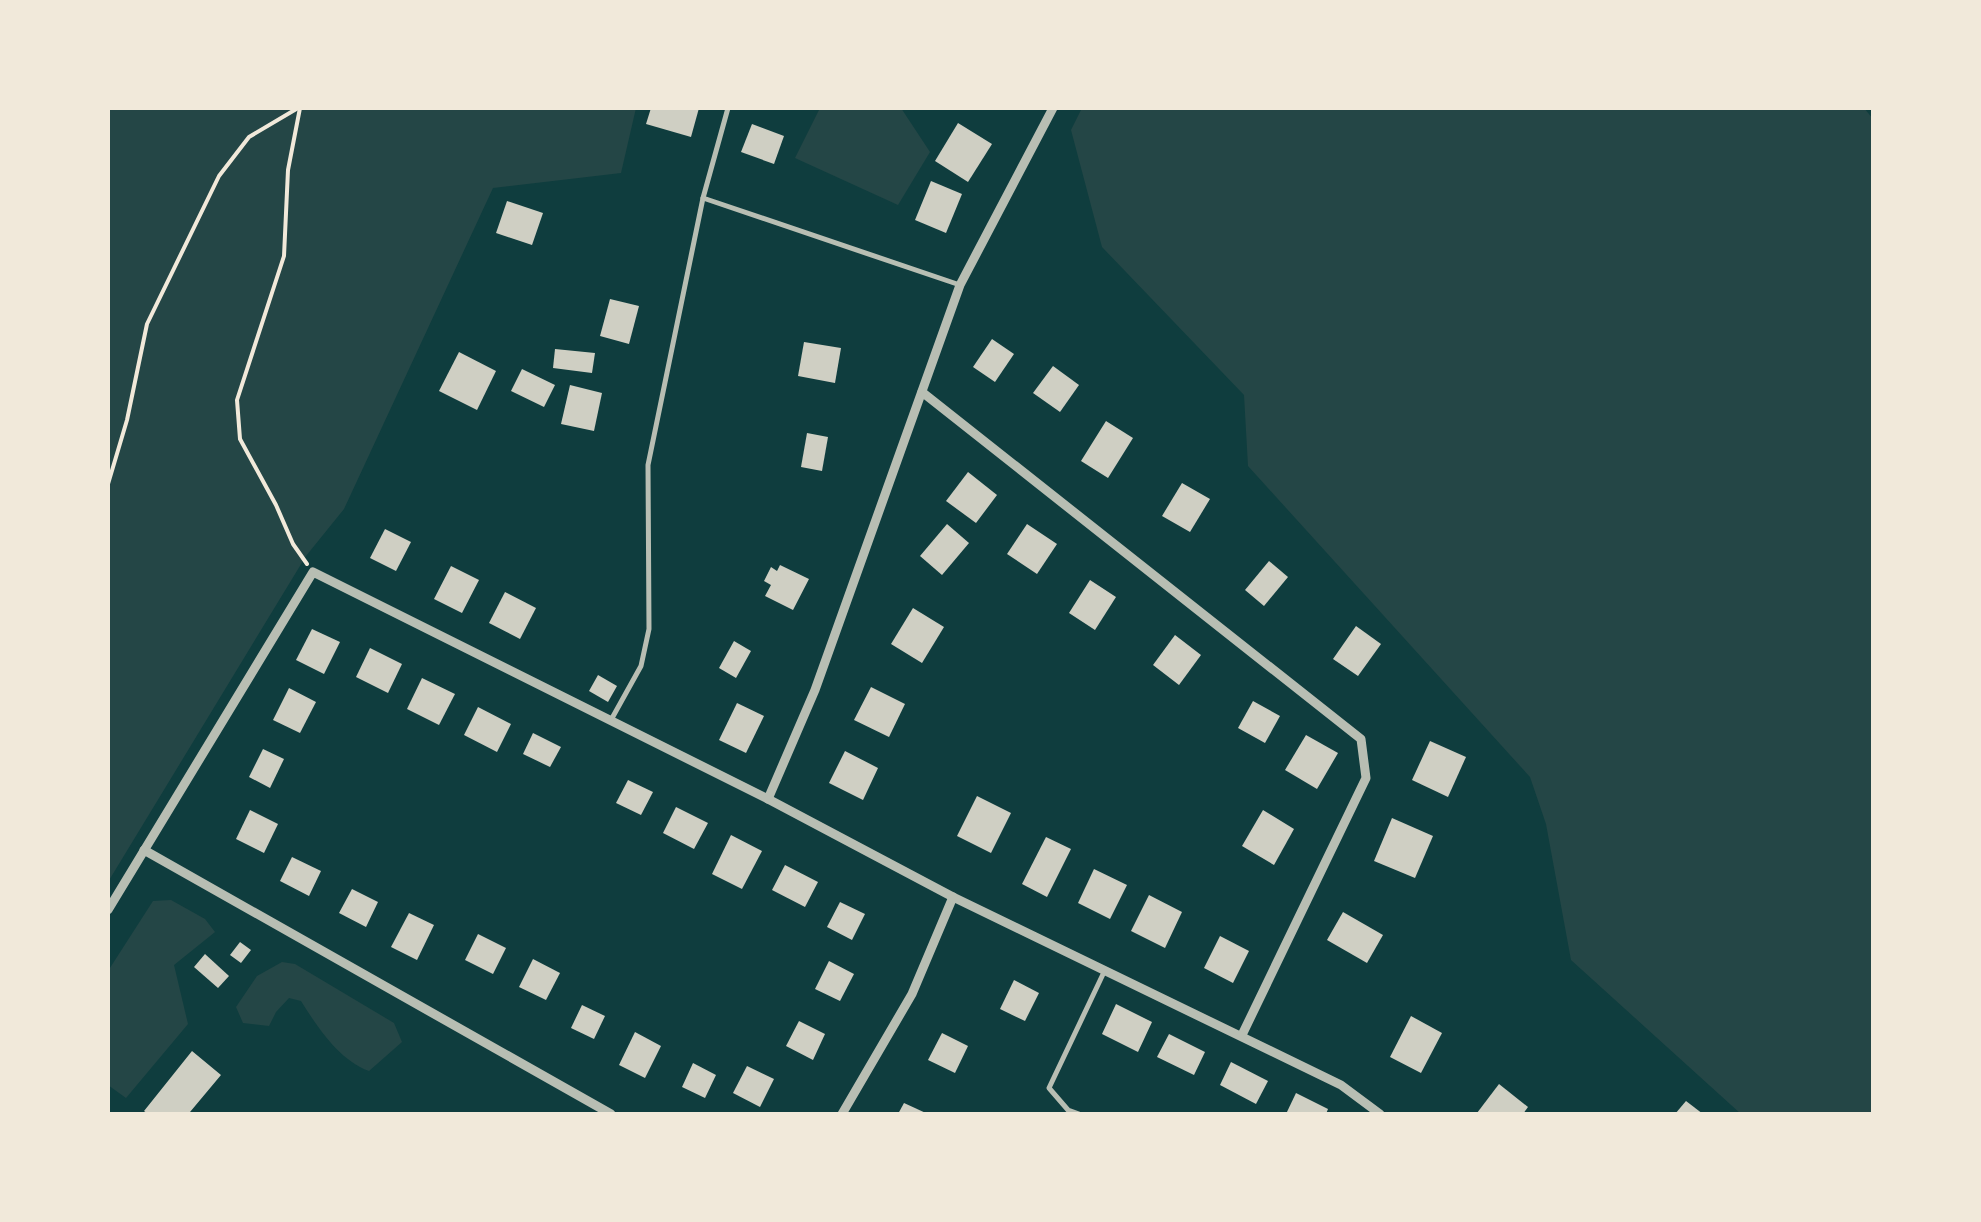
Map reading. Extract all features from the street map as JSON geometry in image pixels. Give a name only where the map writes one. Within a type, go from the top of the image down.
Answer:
[{"type":"street","points":[[768,799],[815,690],[960,284],[1053,108]]},
{"type":"street","points":[[922,392],[1361,739],[1366,778],[1242,1035]]},
{"type":"street","points":[[108,910],[312,572],[768,799],[953,897],[1340,1084],[1380,1114]]},
{"type":"street","points":[[144,850],[611,1114]]},
{"type":"street","points":[[842,1114],[912,994],[953,897]]},
{"type":"lane","points":[[609,722],[641,666],[649,629],[648,465],[703,198],[728,108]]},
{"type":"lane","points":[[703,198],[960,284]]},
{"type":"lane","points":[[1079,1114],[1068,1110],[1049,1088],[1104,970]]},
{"type":"path","points":[[108,484],[127,420],[147,324],[219,176],[249,137],[299,108]]},
{"type":"path","points":[[299,108],[288,170],[284,256],[236,400],[240,439],[292,544],[312,572]]},
{"type":"shaded area","points":[[108,108],[636,108],[621,173],[493,188],[344,509],[306,556],[108,882]]},
{"type":"shaded area","points":[[820,108],[901,108],[930,152],[898,205],[795,158]]},
{"type":"shaded area","points":[[1082,108],[1864,108],[1873,119],[1873,1114],[1741,1114],[1571,960],[1546,824],[1530,777],[1248,466],[1244,395],[1102,247],[1071,130]]},
{"type":"shaded area","points":[[171,900],[205,919],[215,932],[174,965],[188,1024],[126,1098],[108,1085],[108,971],[153,901]]},
{"type":"shaded area","points":[[282,962],[295,964],[394,1023],[402,1042],[369,1071],[339,1051],[301,1001],[289,998],[269,1026],[243,1023],[236,1007],[257,976]]},
{"type":"building","points":[[651,108],[699,108],[691,137],[646,124]]},
{"type":"building","points":[[958,123],[992,144],[968,182],[935,161]]},
{"type":"building","points":[[752,124],[784,136],[774,164],[741,152]]},
{"type":"building","points":[[931,181],[962,194],[946,233],[915,220]]},
{"type":"building","points":[[507,201],[543,213],[532,245],[496,233]]},
{"type":"building","points":[[610,299],[639,306],[629,344],[600,336]]},
{"type":"building","points":[[992,339],[1014,354],[995,382],[973,367]]},
{"type":"building","points":[[804,342],[841,348],[835,383],[798,376]]},
{"type":"building","points":[[555,349],[595,353],[592,373],[553,368]]},
{"type":"building","points":[[459,352],[496,371],[477,410],[439,391]]},
{"type":"building","points":[[1053,366],[1079,385],[1060,412],[1033,393]]},
{"type":"building","points":[[522,369],[555,385],[544,407],[511,391]]},
{"type":"building","points":[[570,385],[602,393],[594,431],[561,424]]},
{"type":"building","points":[[1106,421],[1133,438],[1108,478],[1081,461]]},
{"type":"building","points":[[807,433],[828,437],[822,471],[801,467]]},
{"type":"building","points":[[968,472],[997,495],[976,523],[946,501]]},
{"type":"building","points":[[1182,483],[1210,499],[1190,532],[1162,516]]},
{"type":"building","points":[[947,524],[969,543],[942,575],[920,556]]},
{"type":"building","points":[[1027,524],[1057,544],[1037,574],[1007,554]]},
{"type":"building","points":[[385,529],[411,542],[396,571],[370,558]]},
{"type":"building","points":[[1269,561],[1288,577],[1264,606],[1245,590]]},
{"type":"building","points":[[780,565],[809,579],[793,610],[765,596],[771,585],[764,581],[771,567],[777,571]]},
{"type":"building","points":[[451,566],[479,580],[462,613],[434,599]]},
{"type":"building","points":[[1090,580],[1116,597],[1095,630],[1069,613]]},
{"type":"building","points":[[505,592],[536,608],[520,639],[489,623]]},
{"type":"building","points":[[913,608],[944,627],[922,663],[891,644]]},
{"type":"building","points":[[1356,626],[1381,644],[1358,676],[1333,659]]},
{"type":"building","points":[[312,629],[340,642],[324,674],[296,660]]},
{"type":"building","points":[[1175,635],[1201,655],[1179,685],[1153,665]]},
{"type":"building","points":[[734,641],[751,651],[736,678],[719,668]]},
{"type":"building","points":[[370,648],[402,664],[388,693],[356,677]]},
{"type":"building","points":[[598,675],[617,686],[608,702],[589,691]]},
{"type":"building","points":[[422,678],[455,694],[439,725],[407,709]]},
{"type":"building","points":[[871,687],[905,704],[889,737],[854,720]]},
{"type":"building","points":[[289,688],[316,702],[300,733],[273,720]]},
{"type":"building","points":[[1253,701],[1280,716],[1265,743],[1238,728]]},
{"type":"building","points":[[737,703],[764,716],[746,753],[719,740]]},
{"type":"building","points":[[478,707],[511,724],[497,752],[464,735]]},
{"type":"building","points":[[533,733],[561,747],[550,767],[523,754]]},
{"type":"building","points":[[1306,735],[1338,753],[1317,789],[1285,770]]},
{"type":"building","points":[[1430,741],[1466,757],[1448,797],[1412,780]]},
{"type":"building","points":[[263,749],[284,759],[270,788],[249,777]]},
{"type":"building","points":[[845,751],[878,768],[863,800],[829,783]]},
{"type":"building","points":[[628,780],[653,792],[641,815],[616,803]]},
{"type":"building","points":[[977,796],[1011,813],[991,853],[957,836]]},
{"type":"building","points":[[676,807],[708,823],[694,849],[663,833]]},
{"type":"building","points":[[250,810],[278,824],[264,853],[236,839]]},
{"type":"building","points":[[1263,810],[1294,829],[1274,865],[1242,846]]},
{"type":"building","points":[[1392,818],[1433,836],[1415,878],[1374,861]]},
{"type":"building","points":[[731,835],[762,851],[742,889],[712,874]]},
{"type":"building","points":[[1046,837],[1071,849],[1047,897],[1022,884]]},
{"type":"building","points":[[292,857],[321,871],[309,896],[280,881]]},
{"type":"building","points":[[785,865],[818,882],[805,907],[772,890]]},
{"type":"building","points":[[1094,869],[1127,885],[1110,919],[1078,903]]},
{"type":"building","points":[[352,889],[378,902],[366,927],[339,913]]},
{"type":"building","points":[[1149,895],[1182,912],[1165,948],[1131,931]]},
{"type":"building","points":[[840,902],[865,914],[852,940],[827,927]]},
{"type":"building","points":[[1343,912],[1383,935],[1367,963],[1327,940]]},
{"type":"building","points":[[409,913],[434,925],[417,960],[391,947]]},
{"type":"building","points":[[478,934],[506,948],[493,974],[465,960]]},
{"type":"building","points":[[1220,936],[1249,951],[1233,983],[1204,968]]},
{"type":"building","points":[[240,942],[251,950],[241,963],[230,955]]},
{"type":"building","points":[[205,954],[229,976],[218,988],[194,967]]},
{"type":"building","points":[[533,959],[560,973],[546,1000],[519,987]]},
{"type":"building","points":[[829,961],[854,974],[840,1001],[815,989]]},
{"type":"building","points":[[1014,980],[1039,993],[1025,1021],[1000,1009]]},
{"type":"building","points":[[1116,1004],[1152,1022],[1138,1052],[1102,1034]]},
{"type":"building","points":[[582,1005],[605,1016],[594,1039],[571,1028]]},
{"type":"building","points":[[1411,1016],[1442,1033],[1421,1073],[1390,1057]]},
{"type":"building","points":[[799,1021],[825,1034],[813,1060],[786,1046]]},
{"type":"building","points":[[635,1032],[661,1046],[645,1078],[619,1065]]},
{"type":"building","points":[[942,1033],[968,1046],[955,1073],[928,1060]]},
{"type":"building","points":[[1169,1034],[1205,1052],[1194,1075],[1157,1057]]},
{"type":"building","points":[[192,1051],[221,1075],[190,1112],[193,1114],[148,1114],[144,1111]]},
{"type":"building","points":[[1231,1062],[1268,1081],[1256,1104],[1220,1085]]},
{"type":"building","points":[[693,1063],[716,1075],[705,1098],[682,1087]]},
{"type":"building","points":[[747,1066],[774,1079],[760,1107],[733,1093]]},
{"type":"building","points":[[1499,1084],[1528,1107],[1523,1114],[1477,1113]]},
{"type":"building","points":[[1296,1093],[1328,1109],[1326,1114],[1286,1114]]},
{"type":"building","points":[[1686,1101],[1703,1114],[1675,1114]]},
{"type":"building","points":[[904,1103],[928,1114],[898,1114]]}]
